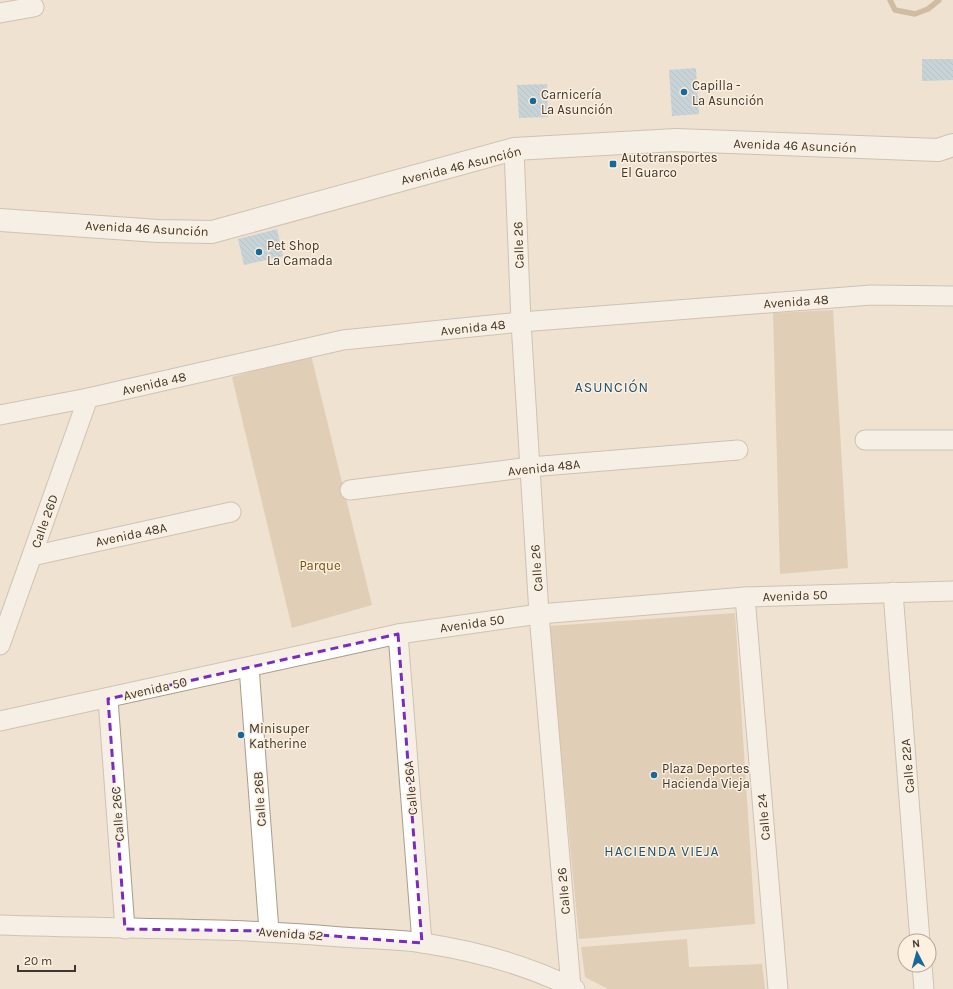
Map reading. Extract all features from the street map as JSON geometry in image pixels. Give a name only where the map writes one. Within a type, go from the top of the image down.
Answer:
[{"type":"street","points":[[0,12],[34,7]]},
{"type":"street","name":"Avenida 46 Asunción","points":[[0,220],[158,231],[212,232],[514,149],[676,140],[938,150],[953,145]]},
{"type":"street","name":"Calle 26","points":[[514,149],[521,322],[539,614],[573,988]]},
{"type":"street","name":"Avenida 48","points":[[0,415],[88,398],[343,340],[521,322],[871,295],[953,296]]},
{"type":"street","name":"Calle 26D","points":[[0,645],[88,398]]},
{"type":"street","points":[[865,440],[953,440]]},
{"type":"street","name":"Avenida 48A","points":[[350,490],[530,467],[738,450]]},
{"type":"street","name":"Avenida 48A","points":[[32,556],[231,512]]},
{"type":"street","name":"Avenida 50","points":[[0,721],[108,699],[398,634],[539,614],[745,597],[893,592],[953,592]]},
{"type":"street","name":"Calle 22A","points":[[893,592],[919,933]]},
{"type":"street","name":"Calle 24","points":[[745,597],[778,989]]},
{"type":"street","name":"Calle 26A","points":[[398,634],[422,943]]},
{"type":"street","name":"Calle 26B","points":[[249,667],[269,931]]},
{"type":"street","name":"Calle 26C","points":[[108,699],[125,929]]},
{"type":"street","name":"Avenida 52","points":[[0,925],[125,929],[269,931],[422,943],[494,957],[573,988]]},
{"type":"street","points":[[923,973],[924,989]]},
{"type":"highlighted area","points":[[398,634],[422,943],[269,931],[125,929],[108,699]]},
{"type":"green space","points":[[833,310],[848,568],[780,574],[773,313]]},
{"type":"green space","name":"Parque","points":[[311,355],[372,605],[292,628],[232,377]]},
{"type":"green space","name":"Plaza Deportes Hacienda Vieja","points":[[735,613],[755,924],[579,939],[549,626]]},
{"type":"green space","points":[[687,939],[689,967],[762,964],[765,989],[608,989],[585,977],[581,947]]},
{"type":"building","points":[[922,59],[953,59],[953,80],[922,81]]},
{"type":"building","name":"Capilla - La Asunción","points":[[696,68],[699,114],[672,116],[669,70]]},
{"type":"building","name":"Carnicería La Asunción","points":[[547,84],[548,117],[519,118],[517,85]]},
{"type":"building","points":[[277,229],[283,256],[244,265],[238,239]]},
{"type":"waterway","points":[[890,0],[895,10],[915,14],[928,9],[939,0]]},
{"type":"place","name":"Capilla - La Asunción","points":[[684,92]]},
{"type":"place","name":"Carnicería La Asunción","points":[[533,101]]},
{"type":"place","name":"Autotransportes El Guarco","points":[[613,164]]},
{"type":"place","name":"Pet Shop La Camada","points":[[259,252]]},
{"type":"place","name":"Minisuper Katherine","points":[[241,735]]},
{"type":"place","name":"Plaza Deportes Hacienda Vieja","points":[[654,775]]},
{"type":"district","name":"ASUNCIÓN","points":[[612,387]]},
{"type":"district","name":"HACIENDA VIEJA","points":[[662,851]]}]
